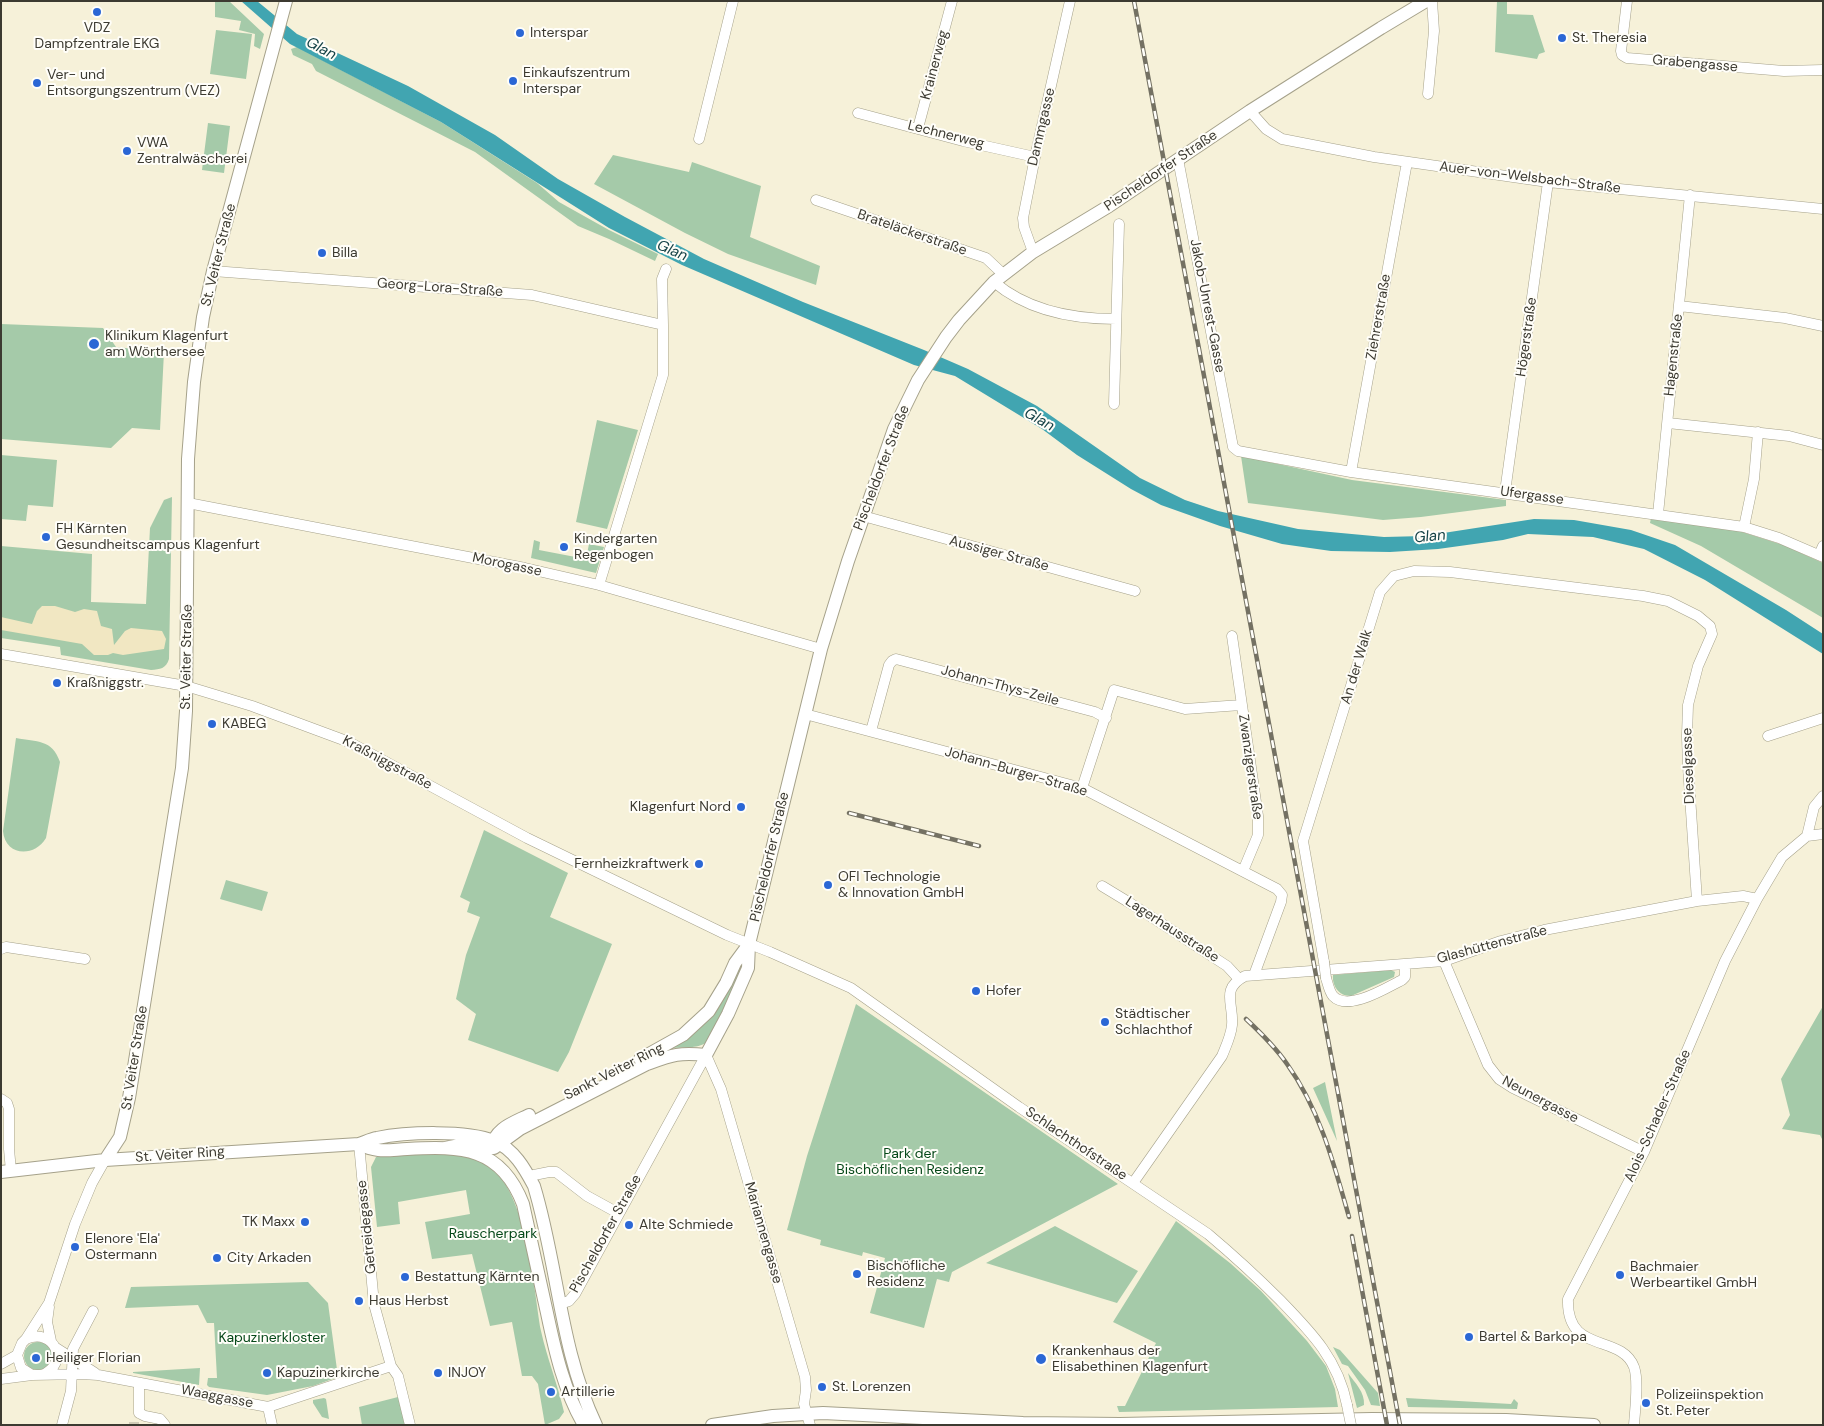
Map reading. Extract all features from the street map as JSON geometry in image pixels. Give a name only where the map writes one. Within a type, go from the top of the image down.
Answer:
[{"type":"main road","name":"St. Veiter Straße","points":[[105,1160],[120,1137],[129,1098],[180,783],[186,711],[188,460],[194,382],[203,317],[213,271],[286,1]]},
{"type":"main road","name":"Pischeldorfer Straße","points":[[706,1055],[728,1014],[748,968],[749,944],[821,649],[863,516],[894,429],[918,380],[942,343],[959,320],[998,278],[1033,252],[1109,206],[1250,111],[1426,1]]},
{"type":"main road","name":"Pischeldorfer Straße","points":[[735,963],[749,944]]},
{"type":"main road","name":"Sankt Veiter Ring","points":[[493,1150],[498,1132],[504,1127],[659,1049],[683,1034],[708,1011],[719,997],[735,963]]},
{"type":"main road","name":"Sankt Veiter Ring","points":[[493,1150],[520,1129],[647,1064],[668,1056],[683,1053],[706,1055]]},
{"type":"main road","name":"St. Veiter Ring","points":[[6,1171],[105,1160],[359,1144],[376,1138],[445,1134],[460,1134],[493,1150]]},
{"type":"main road","name":"St. Veiter Ring","points":[[359,1144],[372,1150],[445,1148],[480,1155],[493,1150]]},
{"type":"main road","points":[[493,1150],[515,1157],[529,1176],[537,1199],[585,1421]]},
{"type":"main road","points":[[493,1150],[517,1188],[523,1204],[552,1340],[573,1404],[585,1421]]},
{"type":"main road","points":[[542,1292],[560,1304]]},
{"type":"main road","points":[[712,1425],[773,1416],[808,1419],[878,1415],[1024,1424],[1372,1419],[1506,1420],[1594,1425]]},
{"type":"street","points":[[699,139],[733,1]]},
{"type":"street","name":"Krainerweg","points":[[918,128],[952,1]]},
{"type":"street","name":"Dammgasse","points":[[1033,252],[1024,226],[1024,218],[1035,157],[1070,1]]},
{"type":"street","points":[[1428,94],[1434,31],[1432,1]]},
{"type":"street","name":"Grabengasse","points":[[1627,1],[1620,50],[1622,55],[1627,58],[1784,71],[1823,70]]},
{"type":"street","name":"Auer-von-Welsbach-Straße","points":[[1250,111],[1266,129],[1282,139],[1407,162],[1548,182],[1823,209]]},
{"type":"street","name":"Lechnerweg","points":[[858,113],[963,141],[1035,157]]},
{"type":"street","name":"Jakob-Unrest-Gasse","points":[[1178,159],[1233,447],[1238,451]]},
{"type":"street","name":"Ziehrerstraße","points":[[1351,472],[1407,162]]},
{"type":"street","name":"Högerstraße","points":[[1505,492],[1548,182]]},
{"type":"street","name":"Hagenstraße","points":[[1658,514],[1690,195]]},
{"type":"street","name":"Brateläckerstraße","points":[[816,200],[986,258],[1005,292],[1036,306],[1086,319],[1116,320]]},
{"type":"street","points":[[1114,404],[1119,224]]},
{"type":"street","points":[[599,585],[664,375],[662,279],[666,269]]},
{"type":"street","name":"Georg-Lora-Straße","points":[[213,271],[532,295],[663,325]]},
{"type":"street","points":[[1679,306],[1785,318],[1823,326]]},
{"type":"street","points":[[1668,423],[1789,436],[1823,445]]},
{"type":"street","points":[[1744,527],[1754,479],[1758,432]]},
{"type":"street","name":"Ufergasse","points":[[1238,451],[1351,472],[1505,492],[1744,527],[1822,553]]},
{"type":"street","name":"Morogasse","points":[[188,502],[525,568],[599,585],[821,649]]},
{"type":"street","name":"Aussiger Straße","points":[[863,516],[1135,591]]},
{"type":"street","name":"An der Walk","points":[[1405,964],[1405,977],[1402,980],[1360,1000],[1349,1002],[1338,1000],[1332,995],[1326,978],[1303,841],[1380,592],[1394,576],[1414,571],[1450,572],[1644,596],[1668,601],[1698,616],[1710,626],[1712,634]]},
{"type":"street","name":"Dieselgasse","points":[[1697,901],[1686,736],[1688,705],[1698,666],[1712,634]]},
{"type":"street","name":"Zwanzigerstraße","points":[[1232,636],[1258,816],[1258,835],[1243,871]]},
{"type":"street","name":"Kraßniggstraße","points":[[1,654],[186,686],[252,706],[349,742],[528,838],[749,944]]},
{"type":"street","name":"Johann-Thys-Zeile","points":[[871,731],[889,665],[896,659],[1095,712],[1106,718]]},
{"type":"street","points":[[1082,788],[1114,690],[1184,710],[1241,704]]},
{"type":"street","name":"Johann-Burger-Straße","points":[[805,714],[1082,788],[1243,871]]},
{"type":"street","points":[[1768,736],[1823,718]]},
{"type":"street","points":[[1823,796],[1813,811],[1807,836],[1823,834]]},
{"type":"street","name":"Alois-Schader-Straße","points":[[1634,1425],[1636,1379],[1630,1359],[1619,1351],[1589,1339],[1573,1326],[1568,1313],[1568,1299],[1644,1152],[1725,961],[1757,899],[1782,857],[1807,836]]},
{"type":"street","points":[[1133,1182],[1222,1056],[1232,1026],[1229,993],[1239,979],[1254,975],[1282,895],[1278,889],[1243,871]]},
{"type":"street","name":"Lagerhausstraße","points":[[1102,886],[1227,966],[1239,979]]},
{"type":"street","name":"Glashüttenstraße","points":[[1254,975],[1444,961],[1501,941],[1544,930],[1697,901],[1743,896],[1757,899]]},
{"type":"street","name":"Schlachthofstraße","points":[[749,944],[851,988],[1019,1107],[1208,1234],[1232,1254],[1313,1334],[1327,1353],[1341,1381],[1351,1425]]},
{"type":"street","points":[[1,949],[6,948],[85,959]]},
{"type":"street","name":"Neunergasse","points":[[1444,961],[1488,1065],[1499,1078],[1513,1088],[1644,1152]]},
{"type":"street","name":"Pischeldorfer Straße","points":[[560,1304],[569,1301],[575,1294],[706,1055]]},
{"type":"street","name":"Mariannengasse","points":[[706,1055],[722,1090],[805,1376],[804,1404],[808,1419]]},
{"type":"street","points":[[1,1099],[7,1102],[9,1109],[5,1149],[6,1171]]},
{"type":"street","name":"Getreidegasse","points":[[359,1144],[374,1304],[390,1366],[398,1376],[410,1425]]},
{"type":"street","name":"St. Veiter Straße","points":[[49,1303],[75,1224],[92,1183],[105,1160]]},
{"type":"street","points":[[529,1176],[556,1172],[587,1196],[618,1213]]},
{"type":"street","points":[[1,1364],[17,1355],[22,1343],[49,1303]]},
{"type":"street","points":[[17,1355],[21,1368],[37,1375],[52,1370],[57,1359],[47,1322],[49,1303]]},
{"type":"street","points":[[62,1425],[72,1391],[72,1358],[75,1344],[92,1311]]},
{"type":"street","points":[[26,1339],[39,1336],[98,1375]]},
{"type":"street","name":"Waaggasse","points":[[98,1375],[268,1407],[390,1366]]},
{"type":"street","points":[[1,1379],[37,1375],[98,1375]]},
{"type":"street","points":[[139,1383],[136,1417],[145,1416],[160,1419],[165,1425]]},
{"type":"street","points":[[268,1407],[272,1425]]},
{"type":"green space","points":[[215,1],[229,1],[264,34],[260,49],[254,46],[255,34],[239,30],[241,21],[215,17]]},
{"type":"green space","points":[[1497,1],[1507,1],[1507,14],[1533,15],[1545,52],[1539,54],[1537,59],[1495,52]]},
{"type":"green space","points":[[216,30],[252,34],[246,79],[210,74]]},
{"type":"green space","points":[[297,47],[441,122],[537,183],[559,202],[609,230],[658,254],[655,261],[578,226],[475,152],[316,71],[312,64],[293,55],[291,49]]},
{"type":"green space","points":[[208,123],[230,126],[224,173],[202,170]]},
{"type":"green space","points":[[613,155],[689,172],[692,162],[761,186],[750,237],[820,266],[816,285],[728,254],[594,184]]},
{"type":"green space","points":[[1,324],[103,328],[116,347],[164,352],[160,430],[132,428],[111,448],[1,439]]},
{"type":"green space","points":[[597,420],[638,430],[607,529],[576,522]]},
{"type":"green space","points":[[1,455],[57,460],[53,507],[28,505],[26,521],[1,519]]},
{"type":"green space","points":[[1241,456],[1352,480],[1506,500],[1506,506],[1383,520],[1248,503]]},
{"type":"green space","points":[[172,497],[169,659],[164,667],[151,670],[61,655],[60,647],[1,638],[1,546],[92,554],[91,602],[146,604],[150,528],[164,500]]},
{"type":"green space","points":[[1651,518],[1739,531],[1783,545],[1823,563],[1823,618],[1701,546],[1650,523]]},
{"type":"green space","points":[[534,540],[540,542],[539,550],[586,559],[589,544],[604,547],[596,573],[531,558]]},
{"type":"green space","points":[[16,738],[37,741],[48,745],[53,749],[60,762],[46,838],[41,844],[28,851],[14,849],[9,845],[3,831]]},
{"type":"green space","points":[[484,830],[568,873],[550,917],[612,944],[569,1052],[558,1072],[468,1040],[476,1014],[456,999],[466,955],[480,917],[467,912],[470,902],[460,897]]},
{"type":"green space","points":[[226,880],[268,892],[262,911],[220,899]]},
{"type":"green space","points":[[739,968],[741,970],[729,999],[708,1041],[705,1044],[696,1046],[673,1048]]},
{"type":"green space","points":[[1391,970],[1395,972],[1394,977],[1351,996],[1346,996],[1339,992],[1334,982],[1333,975]]},
{"type":"green space","name":"Park der Bischöflichen Residenz","points":[[856,1004],[1118,1184],[952,1272],[949,1282],[937,1279],[924,1328],[870,1313],[885,1258],[863,1252],[862,1256],[820,1245],[821,1240],[787,1230],[807,1156]]},
{"type":"green space","points":[[1823,1006],[1823,1141],[1820,1135],[1782,1129],[1790,1115],[1781,1079]]},
{"type":"green space","points":[[1325,1082],[1337,1141],[1313,1088]]},
{"type":"green space","name":"Rauscherpark","points":[[436,1153],[470,1156],[494,1170],[507,1188],[525,1235],[541,1331],[564,1412],[559,1419],[545,1425],[538,1384],[532,1376],[522,1376],[512,1322],[490,1326],[472,1254],[432,1259],[425,1222],[470,1214],[466,1190],[398,1202],[400,1224],[377,1227],[371,1167],[376,1157]]},
{"type":"green space","points":[[1176,1221],[1230,1263],[1261,1291],[1307,1341],[1326,1366],[1335,1389],[1338,1407],[1119,1412],[1117,1406],[1125,1406],[1156,1343],[1113,1322]]},
{"type":"green space","points":[[1055,1226],[1138,1271],[1117,1303],[986,1263]]},
{"type":"green space","name":"Kapuzinerkloster","points":[[308,1282],[328,1303],[338,1377],[313,1386],[267,1395],[209,1387],[207,1385],[208,1378],[217,1378],[214,1323],[207,1323],[198,1305],[125,1308],[131,1287]]},
{"type":"green space","points":[[38,1342],[48,1346],[52,1356],[48,1366],[38,1370],[28,1366],[24,1356],[28,1346]]},
{"type":"green space","points":[[1333,1347],[1340,1350],[1378,1393],[1380,1406],[1371,1405],[1365,1390],[1348,1366],[1342,1364]]},
{"type":"green space","points":[[200,1368],[199,1385],[133,1373],[133,1372]]},
{"type":"green space","points":[[1348,1373],[1363,1396],[1364,1405],[1357,1408]]},
{"type":"green space","points":[[398,1397],[405,1425],[362,1425],[359,1407]]},
{"type":"green space","points":[[1406,1398],[1511,1404],[1514,1399],[1518,1403],[1517,1409],[1408,1407]]},
{"type":"green space","points":[[326,1399],[329,1419],[322,1417],[313,1403],[313,1400]]},
{"type":"sand","points":[[42,606],[55,606],[75,612],[84,609],[97,611],[101,626],[112,629],[114,645],[125,631],[131,628],[162,631],[166,639],[164,649],[123,655],[113,653],[94,655],[82,644],[1,630],[1,617],[32,624],[37,611]]},
{"type":"water","name":"Glan","points":[[241,1],[257,1],[297,34],[408,86],[495,135],[558,179],[704,259],[803,302],[968,369],[1037,406],[1140,478],[1185,500],[1218,511],[1298,529],[1384,537],[1424,536],[1534,519],[1574,520],[1631,530],[1675,545],[1786,610],[1823,634],[1823,654],[1705,580],[1644,549],[1593,537],[1528,534],[1503,540],[1438,549],[1390,552],[1331,551],[1282,544],[1220,526],[1161,505],[1131,489],[1077,455],[1042,429],[955,376],[914,365],[682,265],[609,228],[441,122],[290,44]]},
{"type":"railway","points":[[1134,1],[1400,1425]]},
{"type":"railway","points":[[849,813],[979,846]]},
{"type":"railway","points":[[1246,1019],[1283,1058],[1299,1082],[1325,1138],[1349,1217]]},
{"type":"railway","points":[[1352,1236],[1387,1425]]},
{"type":"place","name":"VDZ Dampfzentrale EKG","points":[[97,12]]},
{"type":"place","name":"Interspar","points":[[520,33]]},
{"type":"place","name":"St. Theresia","points":[[1562,38]]},
{"type":"place","name":"Einkaufszentrum Interspar","points":[[513,81]]},
{"type":"place","name":"Ver- und Entsorgungszentrum (VEZ)","points":[[37,83]]},
{"type":"place","name":"VWA Zentralwäscherei","points":[[127,151]]},
{"type":"place","name":"Billa","points":[[322,253]]},
{"type":"place","name":"Klinikum Klagenfurt am Wörthersee","points":[[94,344]]},
{"type":"place","name":"FH Kärnten Gesundheitscampus Klagenfurt","points":[[46,537]]},
{"type":"place","name":"Kindergarten Regenbogen","points":[[564,547]]},
{"type":"place","name":"Kraßniggstr.","points":[[57,683]]},
{"type":"place","name":"KABEG","points":[[212,724]]},
{"type":"place","name":"Klagenfurt Nord","points":[[741,807]]},
{"type":"place","name":"Fernheizkraftwerk","points":[[699,864]]},
{"type":"place","name":"OFI Technologie & Innovation GmbH","points":[[828,885]]},
{"type":"place","name":"Hofer","points":[[976,991]]},
{"type":"place","name":"Städtischer Schlachthof","points":[[1105,1022]]},
{"type":"place","name":"TK Maxx","points":[[305,1222]]},
{"type":"place","name":"Alte Schmiede","points":[[629,1225]]},
{"type":"place","name":"Elenore 'Ela' Ostermann","points":[[75,1247]]},
{"type":"place","name":"City Arkaden","points":[[217,1258]]},
{"type":"place","name":"Bischöfliche Residenz","points":[[857,1274]]},
{"type":"place","name":"Bachmaier Werbeartikel GmbH","points":[[1620,1275]]},
{"type":"place","name":"Bestattung Kärnten","points":[[405,1277]]},
{"type":"place","name":"Haus Herbst","points":[[359,1301]]},
{"type":"place","name":"Bartel & Barkopa","points":[[1469,1337]]},
{"type":"place","name":"Heiliger Florian","points":[[36,1358]]},
{"type":"place","name":"Krankenhaus der Elisabethinen Klagenfurt","points":[[1041,1359]]},
{"type":"place","name":"Kapuzinerkirche","points":[[267,1373]]},
{"type":"place","name":"INJOY","points":[[438,1373]]},
{"type":"place","name":"St. Lorenzen","points":[[822,1387]]},
{"type":"place","name":"Artillerie","points":[[551,1392]]},
{"type":"place","name":"Polizeiinspektion St. Peter","points":[[1646,1403]]}]
